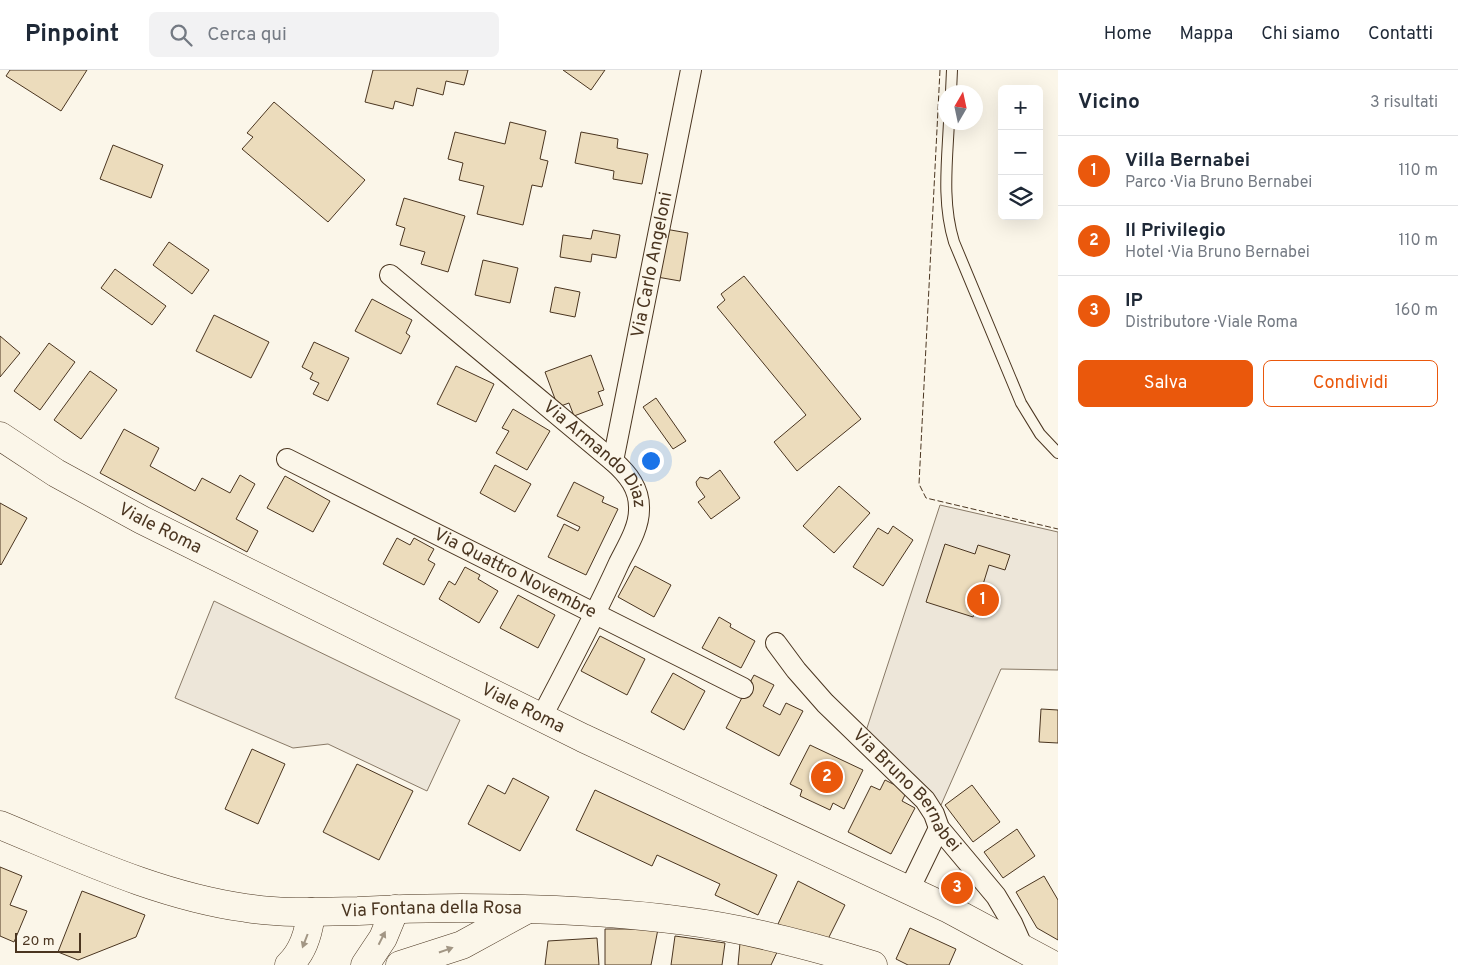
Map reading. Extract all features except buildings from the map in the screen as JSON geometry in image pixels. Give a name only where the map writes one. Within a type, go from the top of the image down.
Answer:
[{"type":"main road","name":"Viale Roma","points":[[0,436],[56,472],[142,520],[541,718],[909,890],[1024,948],[1053,965]]},
{"type":"main road","name":"Via Fontana della Rosa","points":[[0,825],[105,868],[179,893],[248,909],[276,912],[396,909],[590,912],[700,923],[789,941],[873,965]]},
{"type":"main road","points":[[365,965],[383,938],[396,909]]},
{"type":"main road","points":[[400,965],[462,945],[527,910]]},
{"type":"main road","points":[[289,965],[295,959],[307,938],[311,912]]},
{"type":"street","name":"Via Carlo Angeloni","points":[[613,461],[691,70]]},
{"type":"street","name":"Via Armando Diaz","points":[[390,275],[613,461],[628,475],[637,493],[639,511],[633,532],[596,614],[541,718]]},
{"type":"street","name":"Via Quattro Novembre","points":[[287,459],[743,688]]},
{"type":"street","name":"Via Bruno Bernabei","points":[[776,643],[796,670],[825,703],[925,800],[934,814],[939,828],[996,896],[1024,948]]},
{"type":"street","points":[[909,890],[939,828]]},
{"type":"lane","points":[[951,85],[952,70]]},
{"type":"lane","points":[[949,130],[946,194],[948,216],[954,242],[1021,404],[1040,434],[1058,453]]},
{"type":"shaded area","points":[[940,505],[1058,532],[1058,670],[1001,669],[941,805],[866,731]]},
{"type":"shaded area","points":[[214,601],[460,720],[427,791],[328,744],[293,748],[175,698]]},
{"type":"fence","points":[[940,70],[919,484],[926,498],[1058,529]]},
{"type":"place","name":"Villa Bernabei","points":[[983,600]]},
{"type":"place","name":"Il Privilegio","points":[[827,777]]},
{"type":"place","name":"IP","points":[[957,888]]}]
